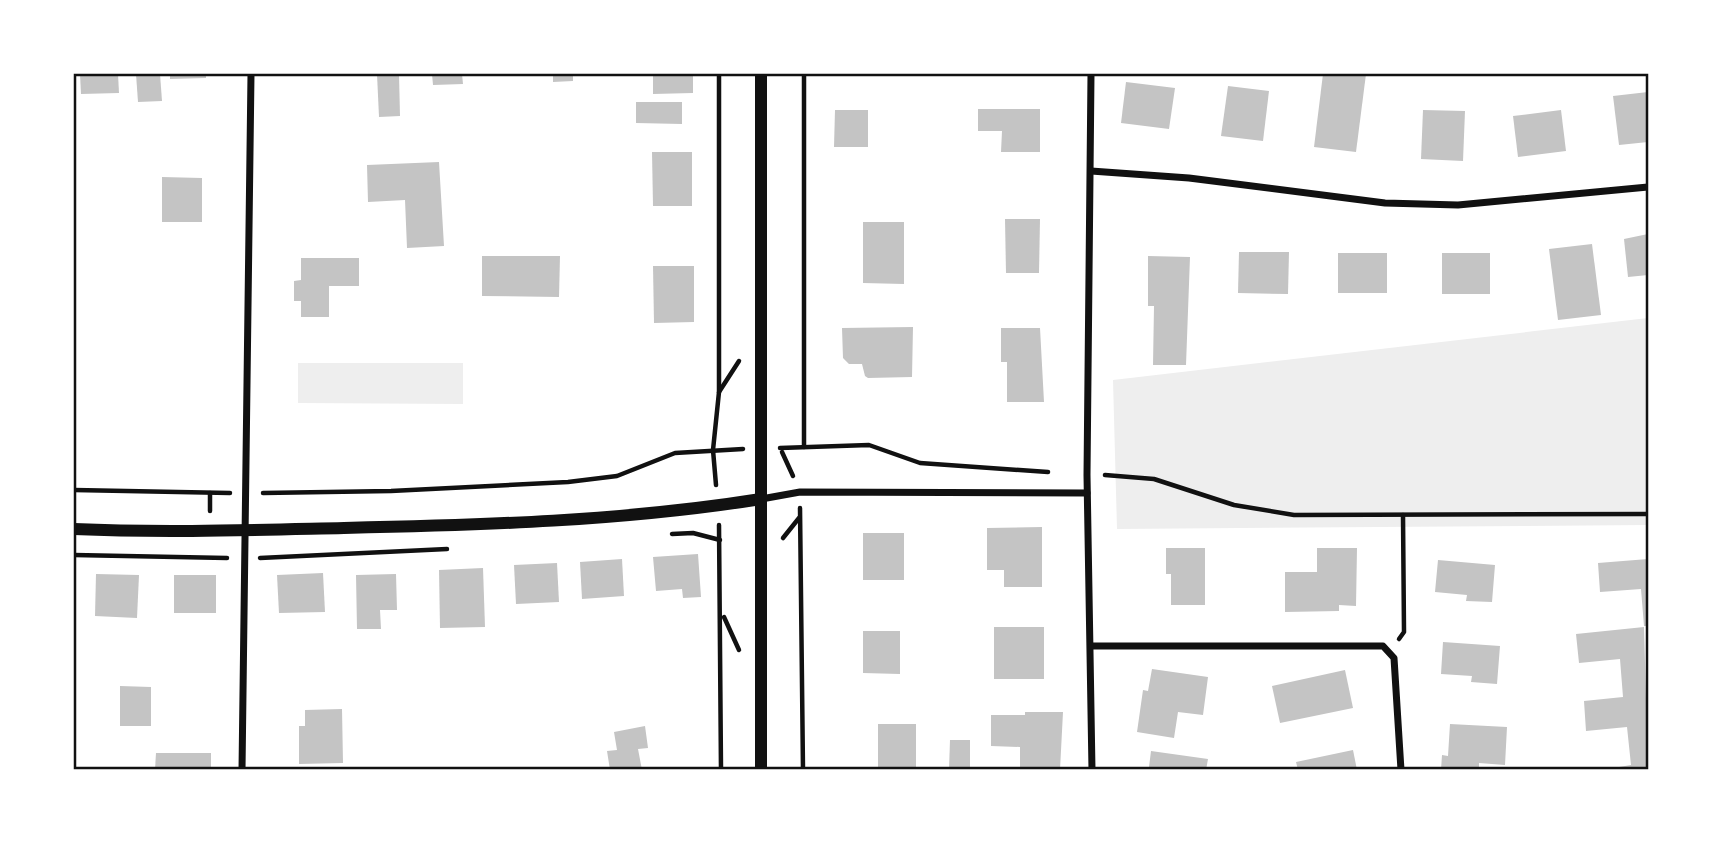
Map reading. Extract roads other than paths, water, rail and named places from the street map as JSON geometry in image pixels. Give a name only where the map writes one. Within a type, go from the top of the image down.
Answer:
[{"type":"street","points":[[242,769],[251,74]]},
{"type":"street","points":[[761,74],[761,769]]},
{"type":"street","points":[[1091,74],[1087,493],[1092,646],[1092,769]]},
{"type":"street","points":[[1091,171],[1189,178],[1397,203],[1458,205],[1648,187]]},
{"type":"street","points":[[74,529],[247,530],[486,525],[718,505],[800,492],[1087,493]]},
{"type":"street","points":[[1092,646],[1383,646],[1394,658],[1401,769]]}]
